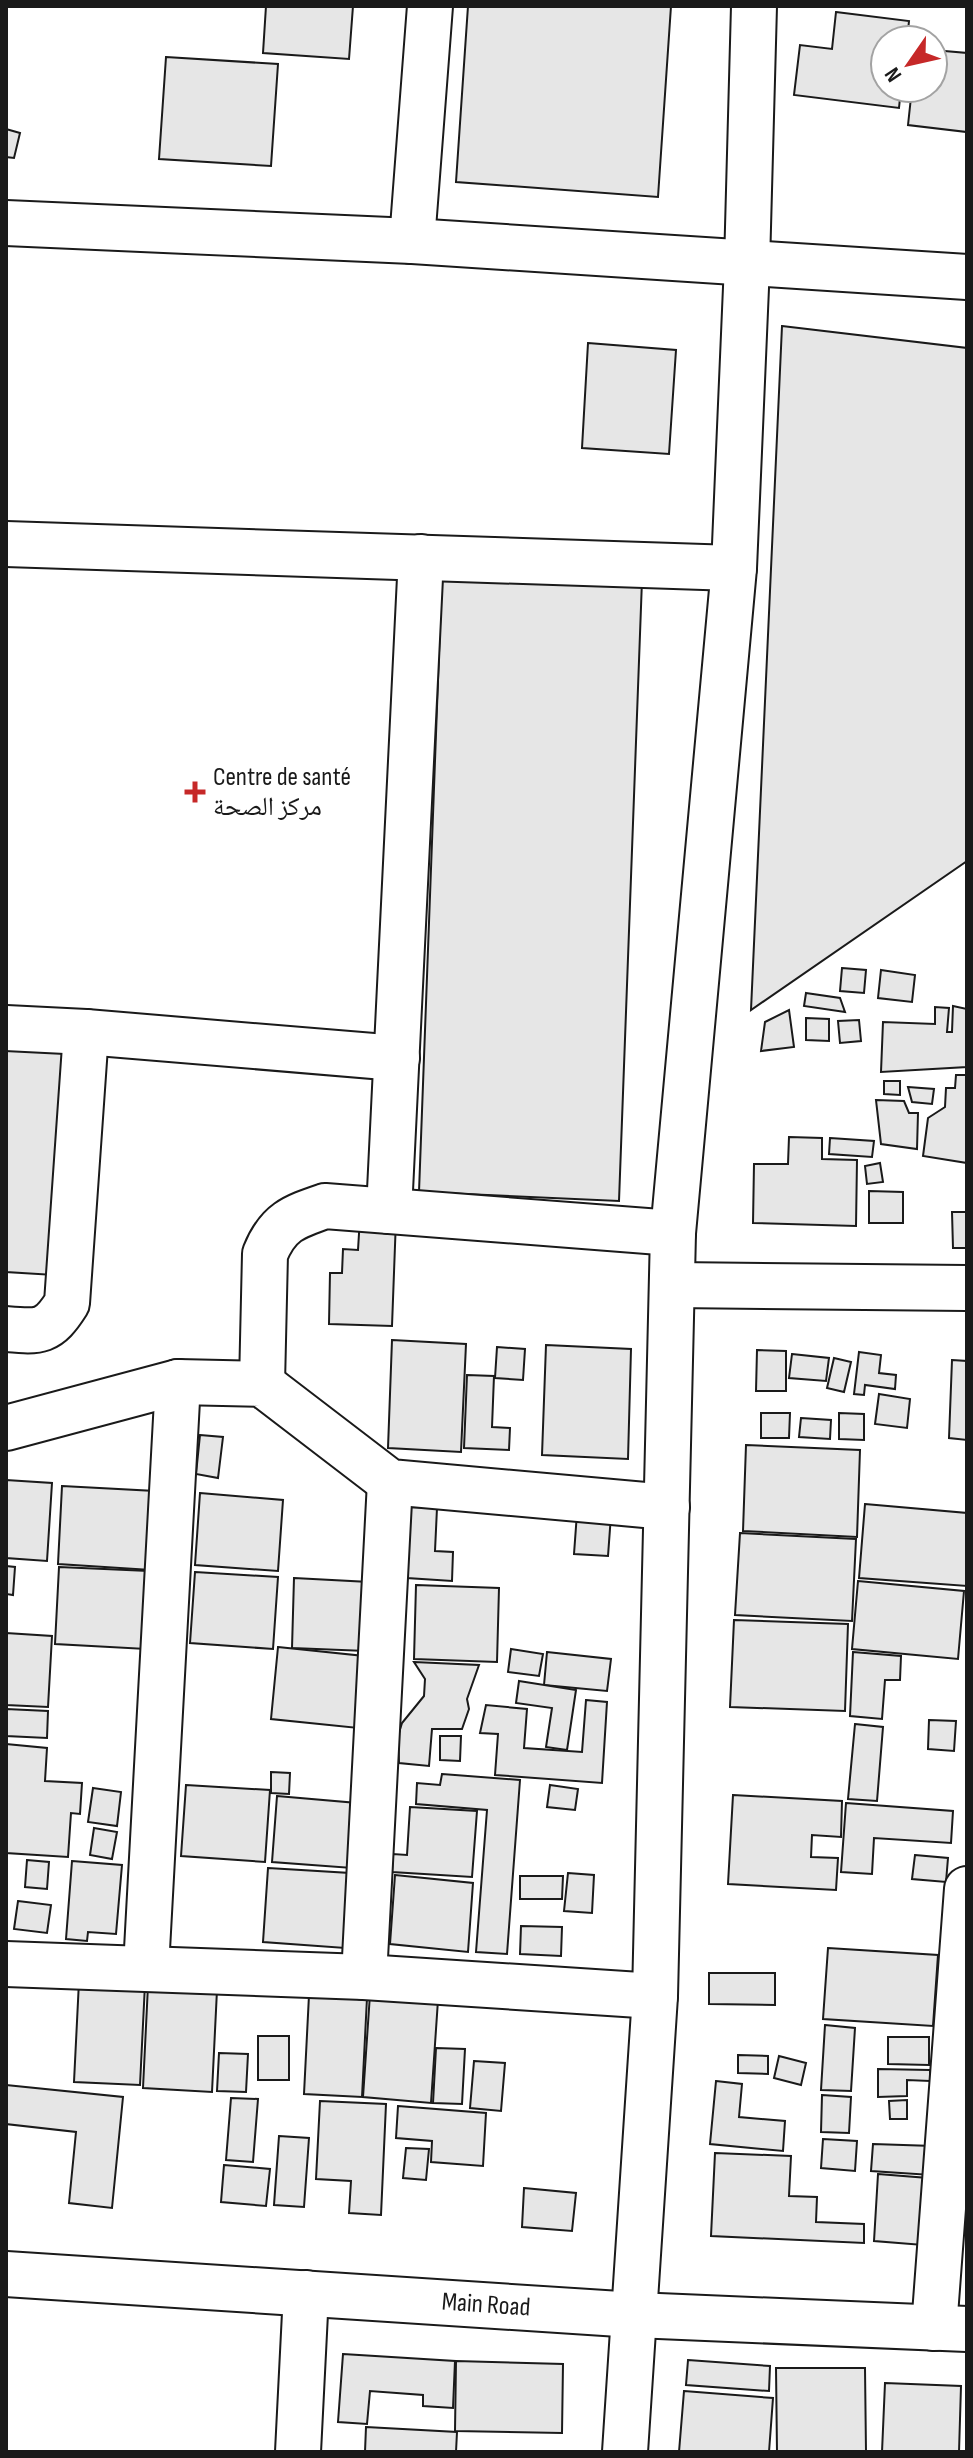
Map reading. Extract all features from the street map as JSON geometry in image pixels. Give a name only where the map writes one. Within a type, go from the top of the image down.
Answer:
[{"type":"street","points":[[412,241],[430,6]]},
{"type":"street","points":[[625,2452],[655,1996],[673,1233],[734,568],[754,6]]},
{"type":"street","points":[[6,223],[412,241],[967,277]]},
{"type":"street","points":[[6,544],[734,568]]},
{"type":"street","points":[[389,1211],[421,557]]},
{"type":"street","points":[[6,1028],[397,1058]]},
{"type":"street","points":[[6,1329],[34,1332],[53,1324],[67,1303],[86,1032]]},
{"type":"street","points":[[262,1384],[265,1254],[273,1234],[294,1217],[325,1206],[673,1233]]},
{"type":"street","points":[[674,1285],[967,1288]]},
{"type":"street","points":[[146,1968],[178,1382]]},
{"type":"street","points":[[6,1428],[178,1382],[262,1384],[390,1482],[667,1507]]},
{"type":"street","points":[[364,1977],[390,1482]]},
{"type":"street","points":[[951,2328],[967,1889]]},
{"type":"street","points":[[6,1964],[364,1977],[655,1996]]},
{"type":"street","name":"Main Road","points":[[6,2274],[635,2315],[951,2328]]},
{"type":"street","points":[[298,2452],[306,2293]]},
{"type":"building","points":[[266,6],[353,6],[349,59],[263,53]]},
{"type":"building","points":[[468,6],[671,6],[658,197],[456,182]]},
{"type":"building","points":[[836,12],[909,21],[909,24],[869,24],[869,104],[899,104],[899,108],[794,95],[800,45],[832,49]]},
{"type":"building","points":[[949,51],[967,53],[967,132],[908,125],[910,104],[949,104]]},
{"type":"building","points":[[166,57],[278,64],[271,166],[159,159]]},
{"type":"building","points":[[6,129],[20,133],[14,158],[6,157]]},
{"type":"building","points":[[782,326],[967,348],[967,861],[751,1010]]},
{"type":"building","points":[[588,343],[676,350],[669,454],[582,448]]},
{"type":"building","points":[[442,572],[642,580],[619,1201],[419,1192]]},
{"type":"building","points":[[842,968],[866,970],[864,993],[840,991]]},
{"type":"building","points":[[881,970],[915,975],[912,1002],[878,998]]},
{"type":"building","points":[[806,993],[840,998],[845,1012],[804,1006]]},
{"type":"building","points":[[953,1006],[967,1009],[967,1067],[881,1072],[883,1022],[935,1024],[935,1007],[949,1008],[947,1032],[952,1032]]},
{"type":"building","points":[[789,1010],[794,1047],[761,1051],[765,1022]]},
{"type":"building","points":[[806,1018],[829,1019],[829,1041],[806,1040]]},
{"type":"building","points":[[859,1020],[861,1041],[840,1043],[838,1021]]},
{"type":"building","points":[[6,1038],[64,1041],[54,1275],[6,1272]]},
{"type":"building","points":[[956,1075],[967,1075],[967,1163],[923,1156],[928,1118],[945,1107],[946,1088],[955,1088]]},
{"type":"building","points":[[884,1081],[900,1081],[900,1095],[884,1094]]},
{"type":"building","points":[[908,1087],[934,1089],[932,1104],[912,1102]]},
{"type":"building","points":[[876,1100],[904,1101],[909,1113],[918,1113],[917,1149],[881,1144]]},
{"type":"building","points":[[789,1137],[822,1138],[822,1159],[857,1160],[856,1226],[753,1223],[754,1164],[788,1164]]},
{"type":"building","points":[[830,1138],[874,1141],[872,1157],[829,1154]]},
{"type":"building","points":[[880,1163],[883,1182],[867,1184],[865,1166]]},
{"type":"building","points":[[869,1191],[903,1192],[903,1223],[869,1223]]},
{"type":"building","points":[[952,1212],[967,1212],[967,1248],[953,1248]]},
{"type":"building","points":[[360,1217],[396,1219],[392,1326],[329,1324],[330,1273],[342,1273],[343,1249],[358,1250]]},
{"type":"building","points":[[392,1340],[466,1344],[461,1452],[388,1448]]},
{"type":"building","points":[[546,1345],[631,1349],[628,1459],[542,1455]]},
{"type":"building","points":[[497,1347],[525,1349],[523,1380],[495,1378]]},
{"type":"building","points":[[757,1350],[786,1351],[786,1391],[756,1391]]},
{"type":"building","points":[[859,1352],[881,1355],[879,1373],[896,1375],[895,1389],[865,1385],[864,1395],[854,1394]]},
{"type":"building","points":[[792,1354],[829,1358],[826,1381],[789,1378]]},
{"type":"building","points":[[834,1358],[851,1362],[844,1392],[827,1388]]},
{"type":"building","points":[[952,1360],[967,1361],[967,1440],[949,1438]]},
{"type":"building","points":[[467,1375],[494,1376],[492,1427],[510,1428],[509,1450],[464,1448]]},
{"type":"building","points":[[879,1394],[910,1399],[907,1428],[875,1424]]},
{"type":"building","points":[[761,1413],[790,1413],[789,1438],[761,1438]]},
{"type":"building","points":[[839,1413],[864,1414],[864,1440],[839,1439]]},
{"type":"building","points":[[801,1418],[831,1420],[830,1439],[799,1437]]},
{"type":"building","points":[[200,1435],[223,1437],[218,1478],[196,1474]]},
{"type":"building","points":[[746,1445],[860,1450],[857,1537],[743,1531]]},
{"type":"building","points":[[6,1480],[52,1483],[47,1561],[6,1558]]},
{"type":"building","points":[[62,1486],[155,1491],[151,1570],[58,1564]]},
{"type":"building","points":[[200,1493],[283,1500],[278,1571],[195,1565]]},
{"type":"building","points":[[865,1504],[967,1513],[967,1586],[859,1578]]},
{"type":"building","points":[[411,1507],[437,1508],[435,1551],[453,1552],[452,1581],[407,1578]]},
{"type":"building","points":[[577,1513],[611,1515],[608,1556],[574,1554]]},
{"type":"building","points":[[740,1533],[856,1539],[852,1621],[735,1615]]},
{"type":"building","points":[[6,1566],[15,1567],[13,1595],[6,1594]]},
{"type":"building","points":[[59,1567],[149,1571],[146,1649],[55,1644]]},
{"type":"building","points":[[195,1572],[278,1577],[273,1649],[190,1643]]},
{"type":"building","points":[[294,1578],[369,1582],[366,1651],[292,1648]]},
{"type":"building","points":[[858,1581],[964,1591],[958,1659],[852,1649]]},
{"type":"building","points":[[416,1585],[499,1588],[497,1662],[414,1659]]},
{"type":"building","points":[[734,1620],[848,1624],[845,1711],[730,1707]]},
{"type":"building","points":[[6,1633],[52,1636],[48,1707],[6,1705]]},
{"type":"building","points":[[278,1647],[364,1656],[358,1728],[271,1719]]},
{"type":"building","points":[[511,1649],[543,1654],[539,1676],[508,1672]]},
{"type":"building","points":[[547,1652],[611,1659],[607,1691],[544,1685]]},
{"type":"building","points":[[853,1652],[901,1656],[900,1680],[885,1680],[882,1719],[850,1716]]},
{"type":"building","points":[[414,1662],[479,1665],[467,1699],[469,1709],[462,1729],[432,1729],[429,1766],[399,1763],[398,1736],[402,1723],[424,1696],[425,1679]]},
{"type":"building","points":[[519,1681],[576,1690],[567,1750],[546,1747],[552,1708],[516,1703]]},
{"type":"building","points":[[586,1700],[607,1702],[602,1783],[495,1775],[498,1734],[480,1733],[486,1705],[527,1709],[524,1748],[582,1752]]},
{"type":"building","points":[[6,1709],[48,1711],[47,1738],[6,1736]]},
{"type":"building","points":[[929,1720],[956,1721],[954,1751],[928,1749]]},
{"type":"building","points":[[855,1724],[883,1727],[877,1801],[848,1799]]},
{"type":"building","points":[[440,1736],[461,1736],[460,1761],[440,1760]]},
{"type":"building","points":[[6,1744],[47,1748],[45,1781],[82,1783],[80,1814],[71,1813],[68,1857],[6,1853]]},
{"type":"building","points":[[271,1772],[290,1773],[289,1794],[271,1793]]},
{"type":"building","points":[[442,1774],[520,1780],[507,1954],[476,1952],[487,1810],[416,1804],[417,1783],[440,1785]]},
{"type":"building","points":[[186,1785],[270,1790],[265,1862],[181,1856]]},
{"type":"building","points":[[550,1785],[578,1789],[575,1810],[547,1807]]},
{"type":"building","points":[[93,1788],[121,1792],[117,1826],[88,1822]]},
{"type":"building","points":[[733,1795],[842,1801],[841,1837],[812,1835],[811,1857],[838,1858],[836,1890],[728,1884]]},
{"type":"building","points":[[277,1796],[357,1803],[352,1868],[272,1862]]},
{"type":"building","points":[[846,1803],[953,1811],[951,1843],[874,1838],[872,1874],[841,1872]]},
{"type":"building","points":[[410,1807],[477,1811],[472,1877],[392,1872],[393,1854],[407,1855]]},
{"type":"building","points":[[94,1828],[117,1832],[112,1859],[90,1855]]},
{"type":"building","points":[[915,1855],[948,1858],[946,1882],[912,1879]]},
{"type":"building","points":[[27,1860],[49,1862],[47,1889],[25,1887]]},
{"type":"building","points":[[72,1861],[122,1865],[116,1934],[88,1932],[87,1941],[66,1939]]},
{"type":"building","points":[[268,1868],[350,1873],[345,1948],[263,1942]]},
{"type":"building","points":[[568,1873],[594,1875],[592,1913],[564,1911]]},
{"type":"building","points":[[395,1875],[473,1883],[468,1952],[390,1944]]},
{"type":"building","points":[[520,1876],[563,1876],[562,1899],[520,1899]]},
{"type":"building","points":[[18,1901],[51,1905],[47,1933],[14,1929]]},
{"type":"building","points":[[521,1926],[562,1927],[561,1956],[520,1954]]},
{"type":"building","points":[[828,1948],[938,1955],[933,2026],[823,2019]]},
{"type":"building","points":[[709,1973],[775,1973],[775,2005],[709,2004]]},
{"type":"building","points":[[79,1981],[145,1984],[140,2085],[74,2082]]},
{"type":"building","points":[[148,1985],[217,1990],[212,2092],[143,2088]]},
{"type":"building","points":[[370,1994],[438,2000],[431,2103],[363,2097]]},
{"type":"building","points":[[309,1995],[367,1998],[362,2097],[304,2094]]},
{"type":"building","points":[[825,2025],[855,2028],[851,2091],[821,2090]]},
{"type":"building","points":[[258,2036],[289,2036],[289,2080],[258,2080]]},
{"type":"building","points":[[888,2037],[929,2037],[929,2065],[888,2064]]},
{"type":"building","points":[[436,2048],[465,2049],[462,2104],[433,2103]]},
{"type":"building","points":[[219,2053],[248,2054],[246,2092],[217,2091]]},
{"type":"building","points":[[738,2055],[768,2056],[768,2074],[738,2073]]},
{"type":"building","points":[[779,2056],[806,2063],[801,2085],[774,2078]]},
{"type":"building","points":[[474,2061],[505,2063],[501,2111],[470,2108]]},
{"type":"building","points":[[878,2069],[930,2070],[930,2081],[907,2080],[907,2096],[878,2097]]},
{"type":"building","points":[[716,2081],[742,2084],[739,2117],[785,2121],[783,2151],[710,2144]]},
{"type":"building","points":[[6,2085],[123,2097],[112,2208],[69,2203],[76,2132],[6,2124]]},
{"type":"building","points":[[822,2095],[851,2097],[849,2133],[821,2132]]},
{"type":"building","points":[[231,2098],[258,2099],[253,2162],[226,2160]]},
{"type":"building","points":[[907,2100],[907,2119],[890,2119],[889,2101]]},
{"type":"building","points":[[320,2101],[386,2104],[381,2215],[349,2213],[351,2181],[316,2179]]},
{"type":"building","points":[[398,2106],[486,2113],[483,2166],[431,2162],[432,2141],[396,2138]]},
{"type":"building","points":[[279,2136],[309,2138],[304,2207],[274,2205]]},
{"type":"building","points":[[823,2139],[857,2141],[855,2171],[821,2168]]},
{"type":"building","points":[[873,2144],[933,2146],[931,2175],[871,2171]]},
{"type":"building","points":[[406,2148],[429,2149],[426,2180],[403,2178]]},
{"type":"building","points":[[715,2153],[791,2156],[789,2196],[817,2197],[816,2222],[864,2224],[864,2243],[711,2236]]},
{"type":"building","points":[[224,2165],[270,2169],[266,2206],[221,2202]]},
{"type":"building","points":[[878,2174],[928,2178],[923,2245],[874,2241]]},
{"type":"building","points":[[524,2188],[576,2193],[572,2231],[522,2227]]},
{"type":"building","points":[[343,2354],[455,2361],[453,2408],[423,2406],[423,2395],[370,2391],[367,2424],[338,2422]]},
{"type":"building","points":[[688,2360],[770,2366],[769,2391],[686,2385]]},
{"type":"building","points":[[456,2361],[563,2364],[562,2433],[455,2431]]},
{"type":"building","points":[[776,2368],[865,2368],[866,2452],[777,2452]]},
{"type":"building","points":[[885,2383],[961,2386],[959,2452],[882,2452]]},
{"type":"building","points":[[684,2391],[773,2398],[769,2452],[679,2452]]},
{"type":"building","points":[[366,2427],[457,2432],[456,2452],[365,2452]]},
{"type":"place","name":"Centre de santé مركز الصحة","points":[[195,792]]}]
